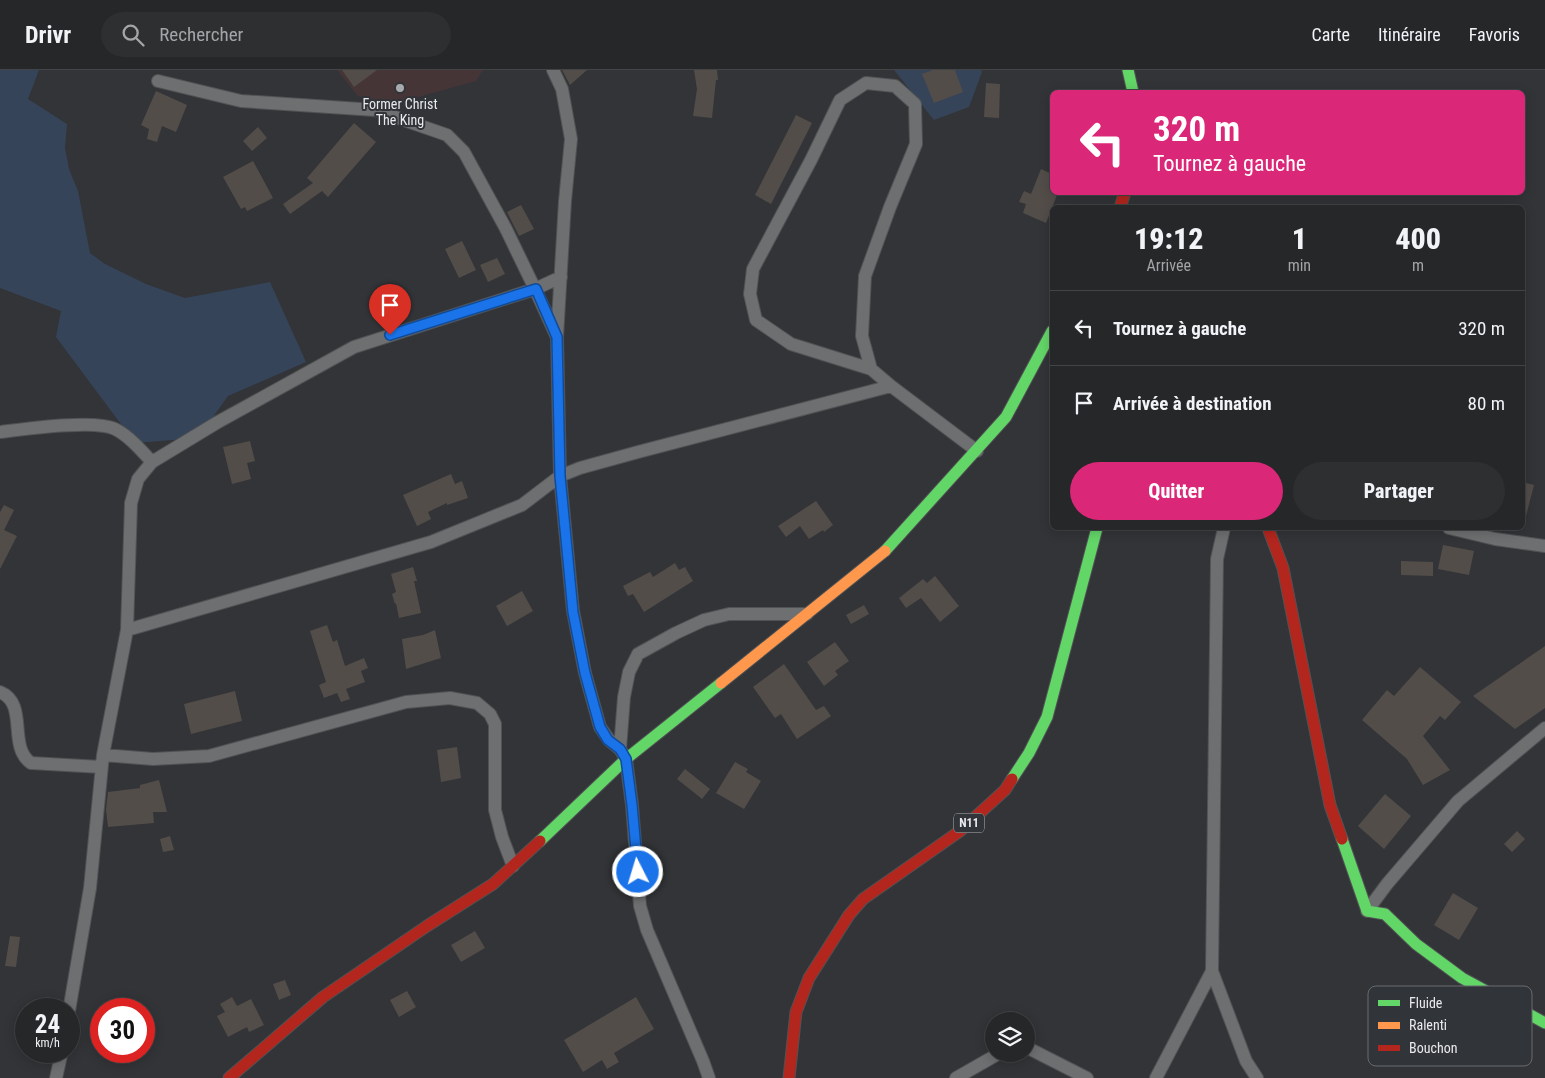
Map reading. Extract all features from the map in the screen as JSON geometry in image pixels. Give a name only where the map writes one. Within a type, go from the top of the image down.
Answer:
[{"type":"main road","points":[[1128,70],[1133,90]]},
{"type":"main road","points":[[229,1078],[323,997],[427,926],[493,884],[572,812],[623,754],[882,555],[1006,417],[1050,336]]},
{"type":"main road","name":"N11","points":[[789,1078],[796,1012],[809,978],[849,914],[864,899],[960,831],[1005,790],[1030,753],[1047,717],[1096,530]]},
{"type":"main road","points":[[1269,530],[1283,568],[1330,805],[1367,911],[1385,914],[1416,944],[1462,978],[1476,986]]},
{"type":"main road","points":[[1532,1016],[1545,1023]]},
{"type":"street","points":[[553,70],[562,89],[571,138],[565,201],[557,337],[560,476],[573,612],[585,673],[600,727],[608,740],[623,754]]},
{"type":"street","points":[[158,81],[241,101],[374,110],[447,135],[464,152],[536,289],[557,337]]},
{"type":"street","points":[[871,369],[862,336],[865,276],[890,206],[916,144],[915,104],[895,86],[866,83],[840,100],[811,160],[752,268],[750,294],[756,320],[791,344],[871,369],[977,451]]},
{"type":"street","points":[[71,998],[90,888],[102,761],[127,630],[130,503],[138,478],[152,462],[218,422],[354,347],[536,289],[561,277]]},
{"type":"street","points":[[127,630],[431,542],[522,505],[560,476],[580,468],[891,386]]},
{"type":"street","points":[[0,432],[84,425],[114,428],[127,436],[152,462]]},
{"type":"street","points":[[1224,530],[1217,559],[1212,971],[1246,1061],[1258,1078]]},
{"type":"street","points":[[1457,530],[1495,539],[1545,546]]},
{"type":"street","points":[[709,1078],[704,1061],[647,930],[640,906],[632,805],[623,754],[624,697],[629,672],[638,654],[676,632],[704,620],[729,614],[807,614]]},
{"type":"street","points":[[0,692],[10,698],[15,709],[20,750],[24,758],[31,763],[209,756],[406,702],[450,698],[477,702],[490,714],[495,724],[495,810],[502,837],[513,866]]},
{"type":"street","points":[[1367,911],[1387,884],[1458,801],[1545,728]]},
{"type":"street","points":[[1156,1078],[1212,971]]},
{"type":"street","points":[[1035,1052],[1087,1078]]},
{"type":"street","points":[[956,1078],[985,1061]]},
{"type":"street","points":[[56,1078],[59,1063]]},
{"type":"shaded area","points":[[0,70],[39,70],[28,99],[67,124],[65,148],[69,169],[78,191],[90,253],[105,264],[146,284],[185,298],[270,282],[306,362],[228,396],[198,438],[135,443],[56,337],[61,311],[0,288]]},
{"type":"shaded area","name":"Former Christ The King","points":[[337,70],[483,70],[476,81],[389,105],[358,96]]},
{"type":"shaded area","points":[[894,70],[981,70],[982,72],[969,107],[934,120]]},
{"type":"building","points":[[342,70],[377,70],[354,87]]},
{"type":"building","points":[[562,70],[587,70],[570,85]]},
{"type":"building","points":[[694,70],[717,70],[718,80],[716,80],[712,118],[693,116],[697,89]]},
{"type":"building","points":[[933,70],[955,70],[963,92],[934,103],[922,74]]},
{"type":"building","points":[[986,83],[1000,84],[999,118],[984,117]]},
{"type":"building","points":[[156,91],[187,105],[176,132],[162,126],[157,142],[147,139],[149,129],[141,125]]},
{"type":"building","points":[[796,115],[812,123],[771,204],[755,195]]},
{"type":"building","points":[[354,123],[376,142],[328,197],[322,191],[290,214],[283,204],[313,183],[307,178]]},
{"type":"building","points":[[258,127],[267,138],[252,151],[243,141]]},
{"type":"building","points":[[253,161],[273,198],[247,211],[245,207],[241,209],[223,177]]},
{"type":"building","points":[[1041,169],[1050,173],[1050,195],[1057,195],[1053,205],[1050,205],[1050,213],[1046,223],[1023,213],[1026,204],[1019,202],[1024,191],[1031,194]]},
{"type":"building","points":[[521,205],[534,229],[519,236],[507,212]]},
{"type":"building","points":[[462,241],[476,270],[459,278],[445,249]]},
{"type":"building","points":[[497,258],[505,274],[488,282],[480,265]]},
{"type":"building","points":[[250,441],[255,461],[247,463],[251,479],[232,484],[223,447]]},
{"type":"building","points":[[451,474],[455,484],[462,481],[468,498],[447,505],[447,503],[428,512],[431,519],[417,526],[403,495]]},
{"type":"building","points":[[1525,483],[1534,485],[1525,516]]},
{"type":"building","points":[[816,501],[833,525],[824,532],[823,530],[809,539],[800,526],[786,537],[778,526]]},
{"type":"building","points":[[4,505],[14,510],[4,530],[17,536],[0,569],[0,512]]},
{"type":"building","points":[[1443,545],[1474,551],[1469,575],[1438,569]]},
{"type":"building","points":[[1401,561],[1433,562],[1433,576],[1401,575]]},
{"type":"building","points":[[675,563],[679,570],[685,567],[693,581],[644,612],[633,594],[628,596],[623,586],[650,572],[653,577]]},
{"type":"building","points":[[413,567],[417,581],[414,581],[421,613],[399,618],[392,594],[396,592],[391,574]]},
{"type":"building","points":[[935,576],[959,606],[940,622],[921,598],[906,608],[899,598],[923,579],[927,583]]},
{"type":"building","points":[[522,591],[533,611],[507,626],[496,606]]},
{"type":"building","points":[[864,605],[869,614],[851,624],[846,615]]},
{"type":"building","points":[[327,625],[333,642],[337,640],[345,666],[364,658],[368,668],[361,671],[365,682],[346,689],[350,699],[341,702],[337,693],[324,698],[319,685],[326,682],[310,631]]},
{"type":"building","points":[[435,630],[441,658],[406,669],[402,639],[423,635]]},
{"type":"building","points":[[835,642],[849,661],[835,671],[838,675],[824,686],[807,662]]},
{"type":"building","points":[[1545,646],[1545,708],[1515,729],[1473,696]]},
{"type":"building","points":[[784,664],[816,710],[824,706],[831,716],[797,739],[781,714],[775,718],[753,687]]},
{"type":"building","points":[[1420,667],[1461,702],[1445,720],[1440,716],[1423,736],[1450,770],[1423,785],[1407,759],[1362,720],[1387,690],[1394,696]]},
{"type":"building","points":[[235,691],[242,721],[191,734],[184,704]]},
{"type":"building","points":[[457,747],[461,778],[441,782],[437,750]]},
{"type":"building","points":[[735,762],[748,769],[746,772],[761,781],[744,809],[716,793]]},
{"type":"building","points":[[685,769],[710,789],[702,799],[677,779]]},
{"type":"building","points":[[159,780],[167,812],[153,812],[154,823],[108,827],[106,810],[108,792],[140,788],[140,785]]},
{"type":"building","points":[[1385,794],[1411,816],[1384,849],[1358,826]]},
{"type":"building","points":[[1517,831],[1525,839],[1512,852],[1504,844]]},
{"type":"building","points":[[170,836],[174,850],[163,852],[160,839]]},
{"type":"building","points":[[1453,893],[1478,908],[1459,940],[1434,925]]},
{"type":"building","points":[[475,931],[485,948],[461,962],[451,945]]},
{"type":"building","points":[[10,936],[20,937],[16,967],[5,966]]},
{"type":"building","points":[[285,980],[291,995],[279,1000],[273,984]]},
{"type":"building","points":[[407,991],[416,1007],[399,1017],[390,1000]]},
{"type":"building","points":[[232,997],[237,1006],[251,999],[264,1025],[249,1032],[247,1027],[228,1037],[217,1016],[225,1012],[220,1004]]},
{"type":"building","points":[[636,997],[654,1029],[614,1053],[619,1062],[607,1069],[602,1060],[583,1072],[564,1040]]},
{"type":"traffic: fast","points":[[1128,70],[1133,90]]},
{"type":"traffic: fast","points":[[885,551],[1006,417],[1050,335]]},
{"type":"traffic: fast","points":[[1012,779],[1029,753],[1047,717],[1096,530]]},
{"type":"traffic: fast","points":[[540,841],[626,759],[721,683]]},
{"type":"traffic: fast","points":[[1342,839],[1367,911],[1385,914],[1416,944],[1462,978],[1477,986]]},
{"type":"traffic: fast","points":[[1532,1016],[1545,1023]]},
{"type":"traffic: slow","points":[[721,683],[885,551]]},
{"type":"traffic: jam","points":[[1121,205],[1124,195]]},
{"type":"traffic: jam","points":[[1269,530],[1283,568],[1330,805],[1342,839]]},
{"type":"traffic: jam","points":[[789,1078],[796,1012],[809,978],[849,915],[863,899],[960,831],[1005,790],[1012,779]]},
{"type":"traffic: jam","points":[[229,1078],[323,997],[427,926],[493,884],[540,841]]},
{"type":"place","name":"Former Christ The King","points":[[400,88]]},
{"type":"route","points":[[390,335],[536,289],[557,337],[560,476],[573,612],[585,673],[600,727],[608,740],[620,749],[626,759],[638,872]]}]
